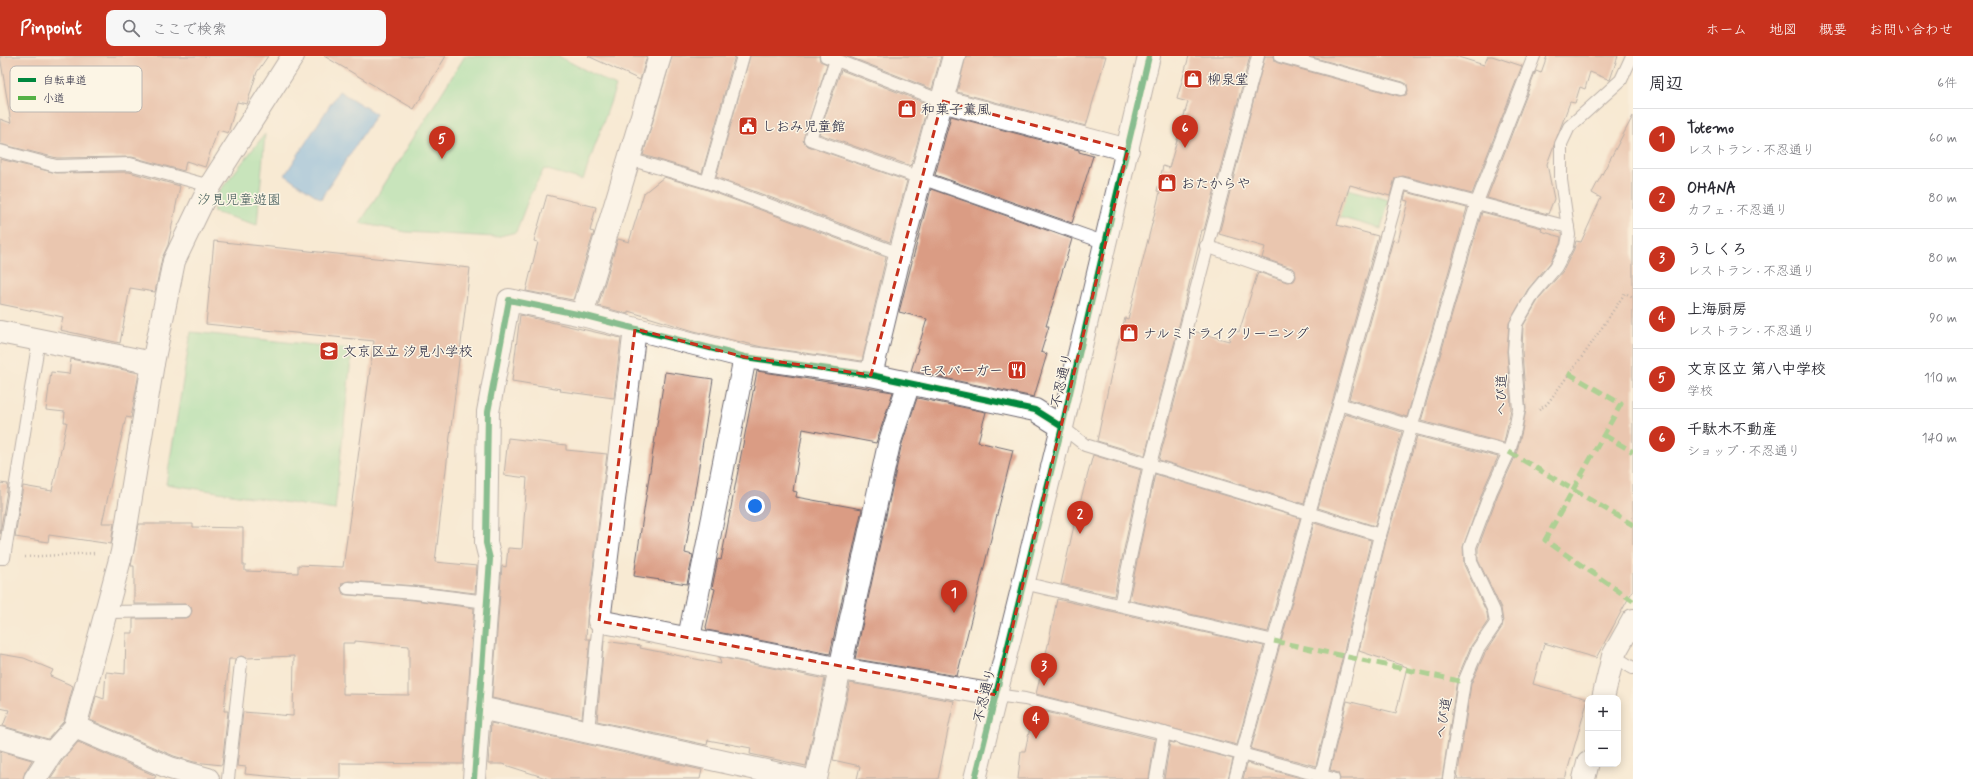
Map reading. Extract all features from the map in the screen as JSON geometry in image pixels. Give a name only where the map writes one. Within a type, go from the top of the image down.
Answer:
[{"type":"street","points":[[35,779],[52,753],[75,727],[106,612],[122,552],[153,363],[174,260],[210,186],[293,56]]},
{"type":"street","points":[[582,315],[660,56]]},
{"type":"street","points":[[870,375],[900,254],[954,56]]},
{"type":"street","name":"不忍通り","points":[[975,779],[1062,426],[1149,56]]},
{"type":"street","points":[[942,101],[1128,150]]},
{"type":"street","points":[[474,779],[490,559],[486,543],[488,412],[509,300],[582,315],[746,357],[870,375],[1035,410],[1062,426]]},
{"type":"street","points":[[634,329],[599,621],[840,669],[996,695]]},
{"type":"street","points":[[0,332],[153,363]]},
{"type":"street","points":[[689,638],[746,357]]},
{"type":"street","points":[[816,779],[889,444],[909,383]]},
{"type":"street","points":[[1604,695],[1613,656],[1633,620]]},
{"type":"street","points":[[480,708],[802,779]]},
{"type":"street","points":[[75,727],[170,768],[208,779]]},
{"type":"street","points":[[0,738],[52,753]]},
{"type":"street","points":[[1584,779],[1587,767]]},
{"type":"lane","points":[[707,182],[743,56]]},
{"type":"lane","points":[[1120,605],[1150,464],[1206,246],[1258,56]]},
{"type":"lane","points":[[1280,56],[1401,89]]},
{"type":"lane","points":[[1321,776],[1380,535],[1413,427],[1477,202],[1534,56]]},
{"type":"lane","name":"へび道","points":[[1449,779],[1464,682],[1478,649],[1496,623],[1494,611],[1472,562],[1470,547],[1491,491],[1509,452],[1515,429],[1519,409],[1514,351],[1516,324],[1534,293],[1556,267],[1570,235],[1561,180],[1561,144],[1570,127],[1621,80],[1632,56]]},
{"type":"lane","points":[[942,101],[831,58],[810,139],[1106,243]]},
{"type":"lane","points":[[0,151],[56,166],[130,164],[210,186]]},
{"type":"lane","points":[[629,159],[707,182],[900,254]]},
{"type":"lane","points":[[1235,779],[1401,182],[1568,227]]},
{"type":"lane","points":[[1206,246],[1289,275]]},
{"type":"lane","points":[[2,558],[39,340]]},
{"type":"lane","points":[[1340,404],[1413,427],[1509,452]]},
{"type":"lane","points":[[1062,426],[1085,445],[1310,512],[1380,535]]},
{"type":"lane","points":[[1023,584],[1274,641]]},
{"type":"lane","points":[[348,588],[415,593],[487,602]]},
{"type":"lane","points":[[106,612],[185,611]]},
{"type":"lane","points":[[588,731],[599,621]]},
{"type":"lane","points":[[1613,656],[1633,668]]},
{"type":"lane","points":[[228,779],[241,663]]},
{"type":"lane","points":[[996,695],[1025,699],[1164,733],[1333,779]]},
{"type":"lane","points":[[1156,779],[1164,733]]},
{"type":"path","points":[[1515,429],[1547,404],[1625,293],[1633,297]]},
{"type":"path","points":[[2,558],[122,552]]},
{"type":"highlighted area","points":[[942,101],[1128,150],[996,695],[599,621],[635,329],[745,357],[871,375]]},
{"type":"green space","points":[[465,56],[558,56],[616,86],[583,180],[544,169],[530,195],[516,232],[496,237],[406,232],[360,223]]},
{"type":"green space","name":"汐見児童遊園","points":[[265,134],[257,225],[213,212],[218,193]]},
{"type":"green space","points":[[1311,179],[1389,200],[1381,229],[1304,207]]},
{"type":"green space","points":[[191,332],[352,349],[335,510],[166,484]]},
{"type":"water","points":[[339,91],[376,114],[321,199],[285,175]]},
{"type":"building","points":[[0,56],[268,56],[257,72],[247,104],[237,102],[228,133],[218,130],[205,167],[186,161],[184,171],[132,157],[57,158],[0,144],[0,119],[11,123]]},
{"type":"building","points":[[324,56],[446,56],[414,109]]},
{"type":"building","points":[[588,56],[647,56],[640,80]]},
{"type":"building","points":[[672,56],[735,56],[702,173],[643,155]]},
{"type":"building","points":[[750,56],[819,56],[820,61],[827,64],[803,141],[808,146],[907,181],[890,242],[716,177]]},
{"type":"building","points":[[847,56],[941,56],[932,89]]},
{"type":"building","points":[[966,56],[1106,56],[1086,126],[957,92]]},
{"type":"building","points":[[1189,56],[1250,56],[1204,230],[1202,230],[1183,310],[1145,455],[1097,441],[1116,351],[1125,318],[1128,319],[1160,192],[1157,191],[1163,166],[1169,168],[1188,102],[1177,99]]},
{"type":"building","points":[[1265,56],[1273,56],[1274,61],[1278,63],[1399,96],[1406,95],[1408,91],[1407,84],[1403,82],[1308,56],[1455,56],[1484,65],[1488,56],[1492,56],[1522,66],[1472,194],[1403,176],[1395,178],[1390,196],[1350,185],[1337,225],[1378,236],[1304,504],[1159,460],[1193,331],[1229,341],[1232,330],[1239,332],[1258,272],[1287,282],[1294,281],[1296,277],[1295,270],[1292,268],[1262,258],[1265,247],[1219,234]]},
{"type":"building","points":[[1547,56],[1618,56],[1610,80],[1590,72],[1585,89],[1580,87],[1575,103],[1570,102],[1547,164],[1554,199],[1548,214],[1487,198],[1536,71],[1541,73]]},
{"type":"building","points":[[841,70],[928,104],[911,166],[819,134]]},
{"type":"building","points":[[951,116],[1079,150],[1079,152],[1093,156],[1072,223],[935,175]]},
{"type":"building","points":[[1633,116],[1633,590],[1596,658],[1544,643],[1533,684],[1585,698],[1585,709],[1565,779],[1457,779],[1471,684],[1485,653],[1502,627],[1503,622],[1501,608],[1478,560],[1478,548],[1498,494],[1516,455],[1522,431],[1526,409],[1522,351],[1523,326],[1540,297],[1563,271],[1574,249],[1576,241],[1581,242],[1601,198],[1592,193]]},
{"type":"building","points":[[0,159],[56,173],[129,172],[180,186],[168,245],[162,258],[155,292],[130,288],[120,343],[60,330],[63,317],[0,304]]},
{"type":"building","points":[[664,177],[705,189],[886,257],[862,361],[762,347],[694,331],[628,311],[628,314],[598,306],[618,239],[629,242],[644,193]]},
{"type":"building","points":[[931,189],[1072,239],[1046,326],[1049,326],[1041,352],[1047,354],[1034,397],[911,371],[927,319],[899,312]]},
{"type":"building","points":[[1406,192],[1467,208],[1407,417],[1349,399],[1393,240],[1398,242],[1408,201],[1404,200]]},
{"type":"building","points":[[547,195],[596,207],[590,231],[594,232],[573,300],[526,291],[538,242],[534,241]]},
{"type":"building","points":[[1482,212],[1542,228],[1541,231],[1561,237],[1560,244],[1550,263],[1528,289],[1509,323],[1507,352],[1511,409],[1504,443],[1421,421]]},
{"type":"building","points":[[214,241],[470,268],[435,562],[477,566],[475,593],[416,586],[349,581],[342,583],[341,588],[343,594],[347,595],[414,600],[474,608],[463,764],[340,763],[340,779],[288,779],[245,774],[246,767],[237,766],[243,712],[293,716],[294,656],[247,658],[241,656],[235,659],[229,659],[224,711],[228,711],[222,765],[194,762],[174,756],[90,720],[96,696],[104,699],[106,672],[125,674],[126,633],[133,633],[133,619],[185,618],[189,617],[192,611],[191,607],[185,604],[134,604],[134,566],[131,566],[139,524],[193,524],[193,527],[243,528],[243,565],[245,565],[245,571],[298,573],[298,565],[343,567],[374,341],[206,324]],"holes":[[[355,641],[409,646],[409,695],[343,694],[343,643],[355,643]]]},
{"type":"building","points":[[520,315],[621,338],[614,398],[560,391],[561,389],[512,381]]},
{"type":"building","points":[[71,359],[139,373],[131,418],[126,417],[102,523],[114,523],[111,544],[49,535],[48,542],[15,537],[23,486],[52,491],[67,422],[64,422],[65,412],[46,410],[51,372],[69,374]]},
{"type":"building","points":[[757,371],[893,392],[876,443],[803,429],[793,491],[797,492],[796,497],[862,509],[830,654],[707,630],[706,627],[715,589],[712,588],[718,559],[721,560]]},
{"type":"building","points":[[665,372],[713,379],[685,553],[693,555],[687,584],[634,576]]},
{"type":"building","points":[[917,398],[986,412],[978,442],[1013,450],[957,676],[855,659],[901,447]]},
{"type":"building","points":[[1345,414],[1402,432],[1375,526],[1318,508]]},
{"type":"building","points":[[1417,436],[1498,457],[1484,488],[1463,547],[1464,565],[1487,613],[1488,621],[1471,646],[1457,679],[1442,779],[1340,779],[1338,773],[1330,770],[1347,701],[1396,713],[1407,667],[1359,651],[1387,537]]},
{"type":"building","points":[[508,438],[566,445],[566,450],[607,454],[587,619],[586,639],[590,639],[582,718],[492,698],[502,566],[506,567],[508,548],[522,549],[527,478],[504,475]]},
{"type":"building","points":[[1093,455],[1141,470],[1114,596],[1061,584],[1075,521]]},
{"type":"building","points":[[1155,474],[1300,518],[1268,632],[1129,600]]},
{"type":"building","points":[[0,483],[8,484],[0,534]]},
{"type":"building","points":[[1314,523],[1371,540],[1316,766],[1251,749]]},
{"type":"building","points":[[1057,599],[1264,646],[1237,745],[1036,694]]},
{"type":"building","points":[[604,641],[641,646],[640,648],[721,664],[719,657],[825,679],[806,766],[750,754],[751,748],[708,740],[707,745],[597,721]]},
{"type":"building","points":[[0,654],[24,658],[53,670],[50,676],[73,686],[64,721],[48,739],[3,726],[9,710],[0,708]]},
{"type":"building","points":[[850,683],[954,701],[938,779],[857,779],[860,766],[833,760]]},
{"type":"building","points":[[1034,709],[1155,739],[1149,779],[1018,779],[1021,751],[1025,751]]},
{"type":"building","points":[[491,723],[702,770],[700,779],[549,779],[502,764],[488,764]]},
{"type":"building","points":[[78,742],[156,776],[154,779],[50,779],[62,761]]},
{"type":"building","points":[[1170,742],[1233,759],[1228,779],[1164,779]]},
{"type":"building","points":[[0,751],[32,760],[23,779],[0,779]]},
{"type":"building","points":[[1247,763],[1304,779],[1243,779]]},
{"type":"marked path","points":[[1568,373],[1621,404],[1545,540],[1633,601]]},
{"type":"marked path","points":[[1604,435],[1633,452]]},
{"type":"marked path","points":[[1509,452],[1633,525]]},
{"type":"marked path","points":[[1274,641],[1464,682]]},
{"type":"cycle path","points":[[975,779],[1062,427],[1149,56]]},
{"type":"cycle path","points":[[474,779],[490,559],[486,543],[488,412],[509,300],[582,315],[745,357],[871,375],[1035,410],[1062,427]]},
{"type":"place","name":"柳泉堂","points":[[1193,79]]},
{"type":"place","name":"和菓子薫風","points":[[907,109]]},
{"type":"place","name":"しおみ児童館","points":[[748,126]]},
{"type":"place","name":"千駄木不動産","points":[[1185,148]]},
{"type":"place","name":"文京区立 第八中学校","points":[[442,159]]},
{"type":"place","name":"おたからや","points":[[1167,183]]},
{"type":"place","name":"ナルミドライクリーニング","points":[[1129,333]]},
{"type":"place","name":"文京区立 汐見小学校","points":[[329,351]]},
{"type":"place","name":"モスバーガー","points":[[1017,370]]},
{"type":"place","name":"OHANA","points":[[1080,534]]},
{"type":"place","name":"Totemo","points":[[954,613]]},
{"type":"place","name":"うしくろ","points":[[1044,686]]},
{"type":"place","name":"上海厨房","points":[[1036,739]]}]
